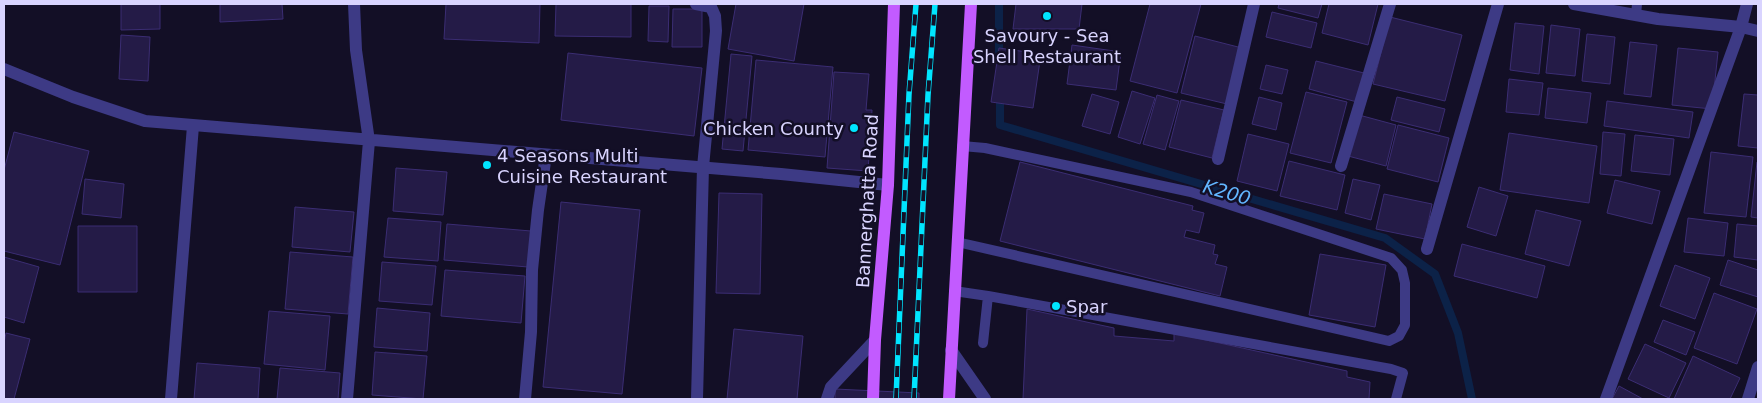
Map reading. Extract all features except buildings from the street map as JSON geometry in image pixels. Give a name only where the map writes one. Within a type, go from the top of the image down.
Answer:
[{"type":"main road","name":"Bannerghatta Road","points":[[873,399],[875,340],[888,185],[894,4]]},
{"type":"main road","points":[[949,399],[971,4]]},
{"type":"street","points":[[347,399],[369,140],[356,50],[354,4]]},
{"type":"street","points":[[696,4],[711,7],[715,16],[716,31],[703,167],[697,399]]},
{"type":"street","points":[[1218,158],[1254,4]]},
{"type":"street","points":[[1341,166],[1390,4]]},
{"type":"street","points":[[1427,249],[1498,4]]},
{"type":"street","points":[[1574,4],[1637,9],[1758,30]]},
{"type":"street","points":[[1606,399],[1742,27],[1747,4]]},
{"type":"street","points":[[4,69],[73,97],[145,121],[703,167],[888,185]]},
{"type":"street","points":[[171,399],[192,126]]},
{"type":"street","points":[[525,399],[531,332],[532,270],[546,155]]},
{"type":"street","points":[[827,399],[831,387],[875,340]]},
{"type":"street","points":[[951,350],[985,399]]},
{"type":"street","points":[[1748,399],[1758,367]]},
{"type":"lane","points":[[957,242],[1389,341],[1399,336],[1405,325],[1405,283],[1402,270],[1391,258],[1190,192],[985,148],[962,146]]},
{"type":"lane","points":[[954,291],[1391,369],[1403,373],[1396,399]]},
{"type":"lane","points":[[983,343],[988,296]]},
{"type":"waterway","name":"K200","points":[[999,4],[999,57]]},
{"type":"waterway","name":"K200","points":[[1000,93],[1000,125],[1385,238],[1435,274],[1458,333],[1472,399]]},
{"type":"railway","points":[[896,399],[909,94],[916,4]]},
{"type":"railway","points":[[914,399],[928,95],[935,4]]},
{"type":"place","name":"Savoury - Sea Shell Restaurant","points":[[1047,16]]},
{"type":"place","name":"Chicken County","points":[[854,128]]},
{"type":"place","name":"4 Seasons Multi Cuisine Restaurant","points":[[487,165]]},
{"type":"place","name":"Spar","points":[[1056,306]]}]
